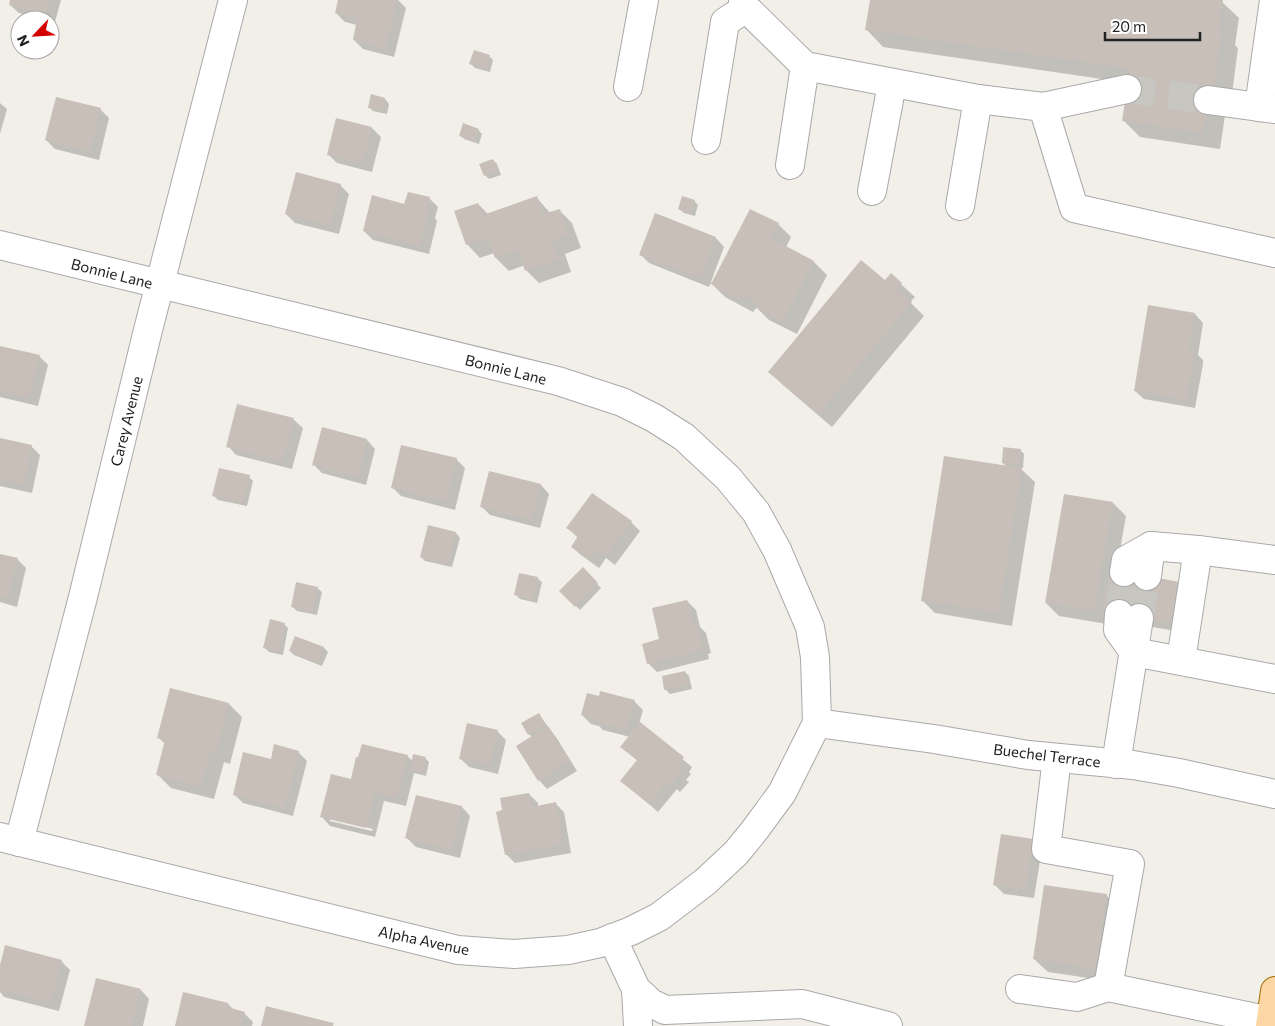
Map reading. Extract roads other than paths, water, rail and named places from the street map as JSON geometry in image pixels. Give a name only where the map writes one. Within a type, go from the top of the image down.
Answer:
[{"type":"main road","points":[[1270,1023],[1275,991]]},
{"type":"street","name":"Carey Avenue","points":[[9,840],[83,597],[148,330],[233,0]]},
{"type":"street","points":[[628,87],[644,0]]},
{"type":"street","points":[[1208,100],[1267,108],[1274,0]]},
{"type":"street","points":[[706,140],[725,22],[744,4],[805,66],[978,99],[1043,107],[1127,89]]},
{"type":"street","points":[[790,165],[805,66]]},
{"type":"street","points":[[872,191],[892,84]]},
{"type":"street","points":[[960,206],[978,99]]},
{"type":"street","points":[[1043,107],[1074,208],[1275,253]]},
{"type":"street","name":"Bonnie Lane","points":[[0,245],[558,381],[622,402],[654,418],[684,437],[728,478],[756,512],[777,550],[810,627],[814,657],[817,723]]},
{"type":"street","points":[[1135,574],[1151,546],[1275,560]]},
{"type":"street","points":[[1181,660],[1198,550]]},
{"type":"street","points":[[1116,764],[1134,652],[1129,616]]},
{"type":"street","points":[[1134,652],[1275,679]]},
{"type":"street","name":"Buechel Terrace","points":[[817,723],[934,738],[1028,755],[1179,773],[1275,794]]},
{"type":"street","name":"Alpha Avenue","points":[[9,840],[458,950],[514,954],[568,950],[600,943],[631,931],[659,916],[705,882],[736,853],[782,793],[817,723]]},
{"type":"street","points":[[1057,758],[1046,849],[1130,864],[1108,987]]},
{"type":"street","points":[[612,938],[636,989],[650,1003],[665,1010],[802,1004],[888,1026]]},
{"type":"street","points":[[1020,989],[1077,997],[1108,987],[1270,1023]]},
{"type":"street","points":[[636,989],[638,1026]]},
{"type":"tunnel","points":[[1127,89],[1208,100]]},
{"type":"tunnel","points":[[1119,614],[1124,572]]},
{"type":"tunnel","points":[[1139,618],[1147,576]]}]
